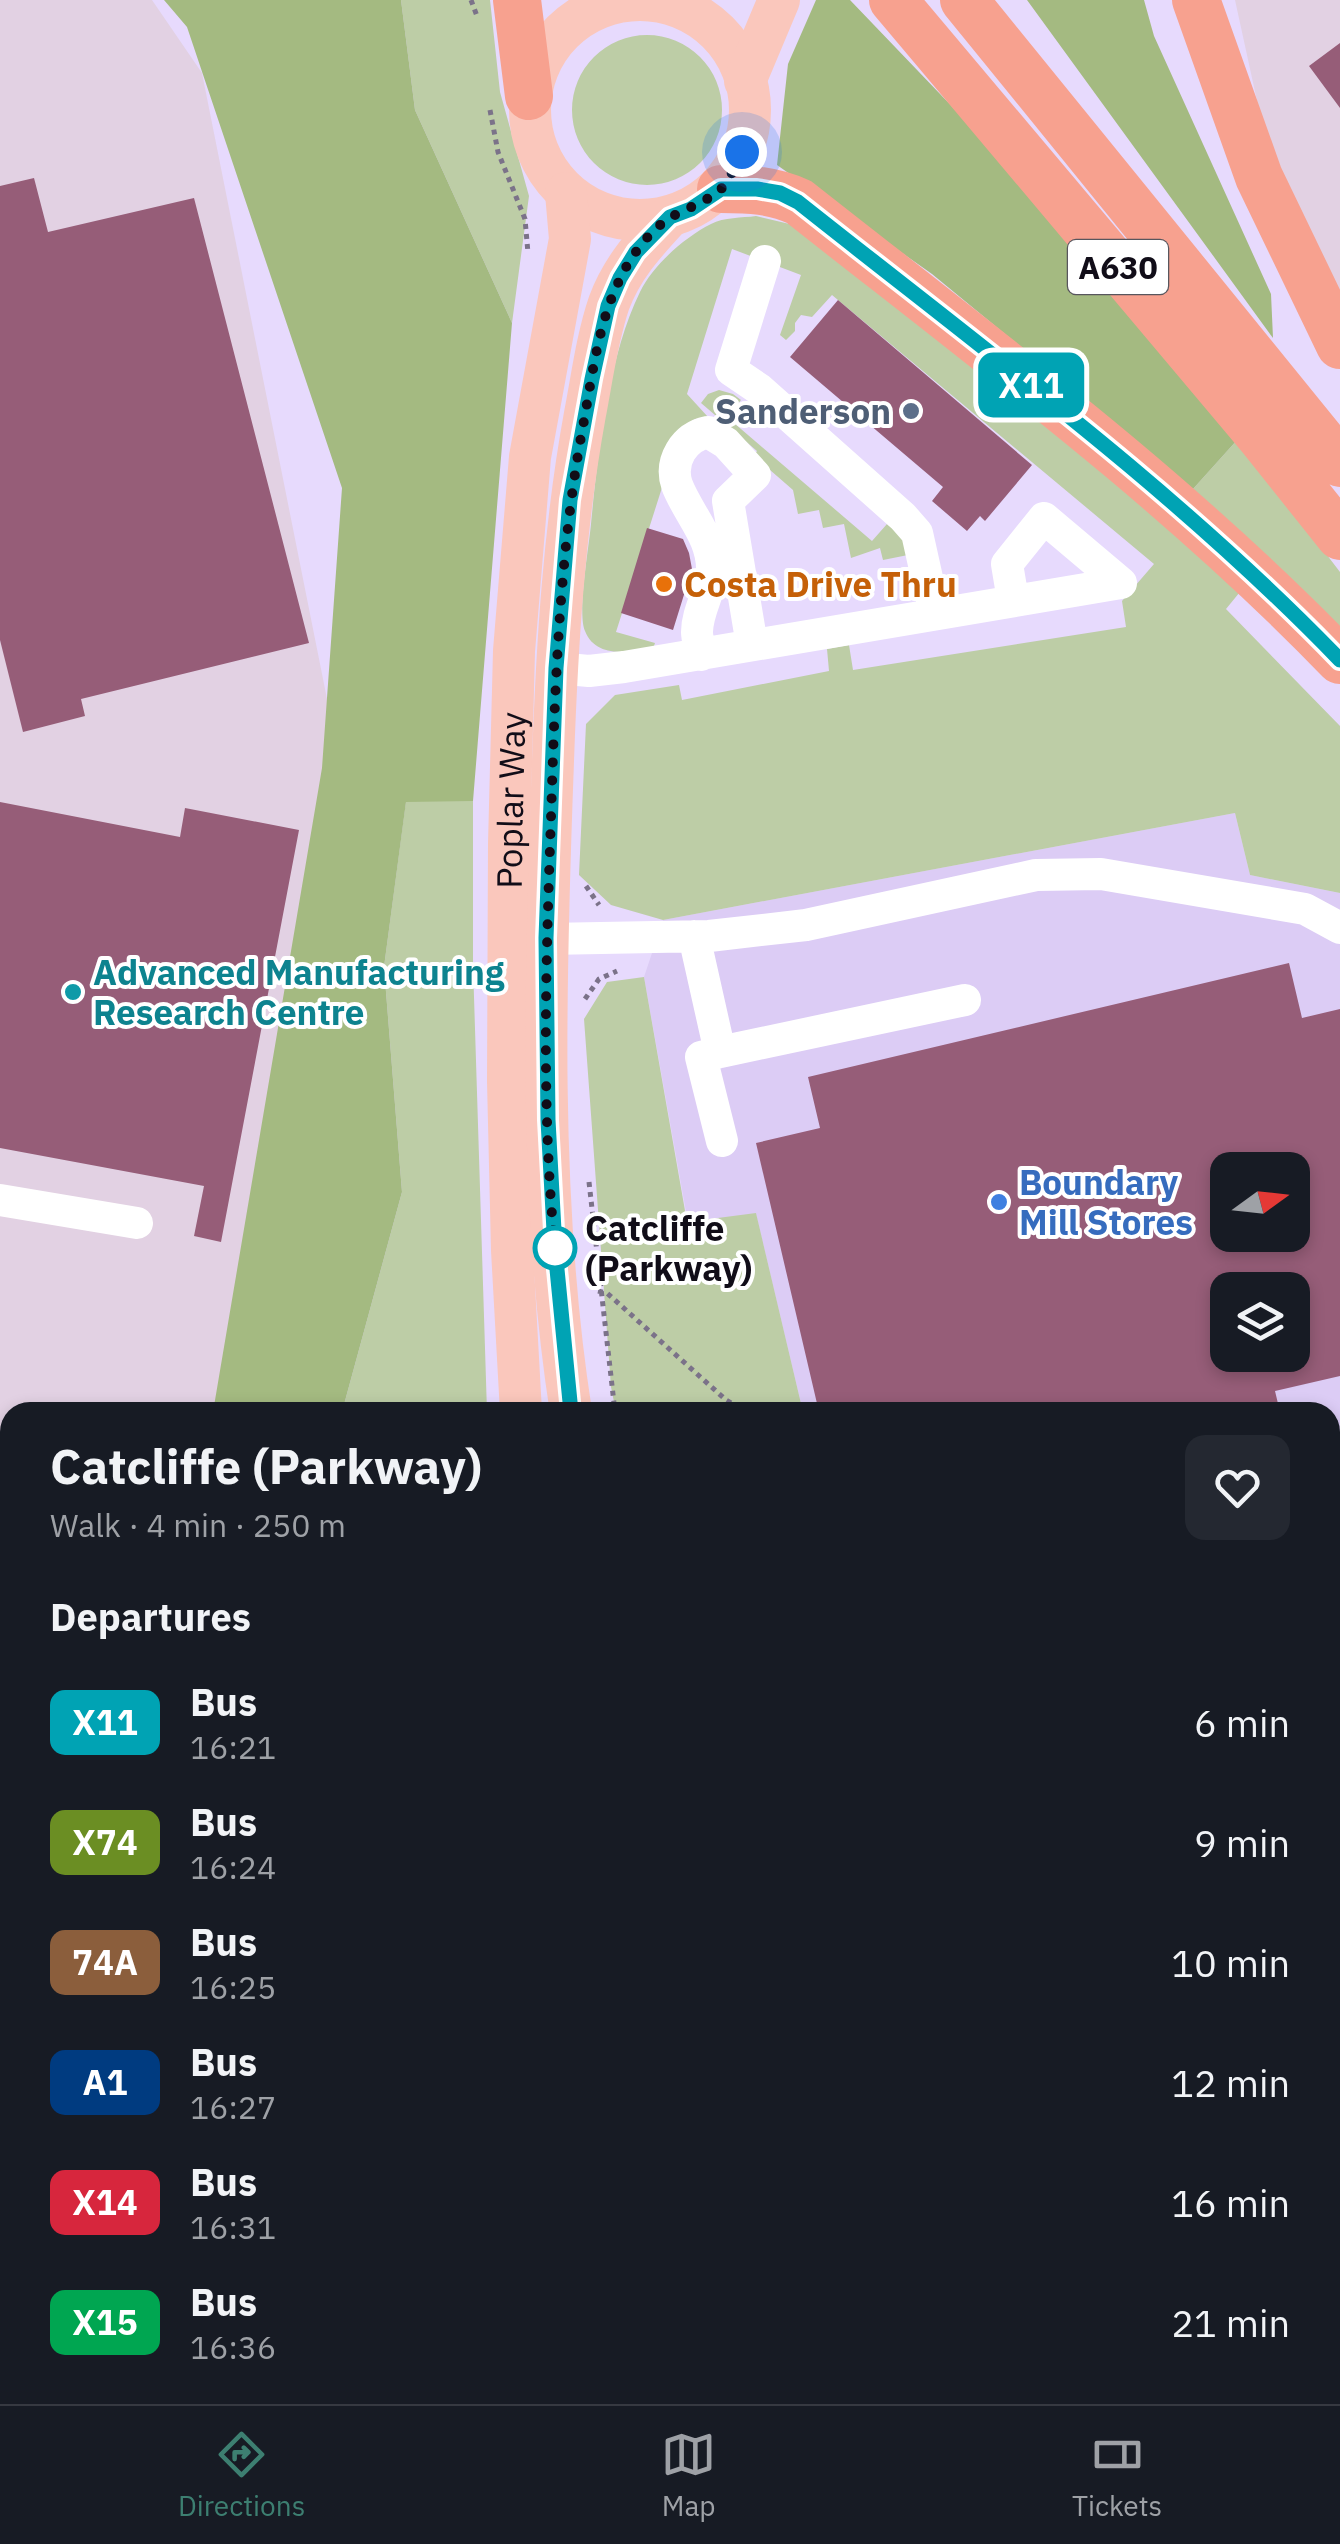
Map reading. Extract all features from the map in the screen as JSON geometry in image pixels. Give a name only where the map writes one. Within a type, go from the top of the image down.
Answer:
[{"type":"highway","points":[[517,0],[530,96]]},
{"type":"highway","name":"A630","points":[[893,0],[1262,436],[1340,536]]},
{"type":"highway","name":"A630","points":[[964,0],[1340,463]]},
{"type":"highway","points":[[1196,0],[1259,177],[1340,345]]},
{"type":"highway","points":[[1218,0],[1247,142]]},
{"type":"highway","points":[[721,189],[757,189],[780,193],[798,202],[1040,392],[1187,515],[1340,660]]},
{"type":"main road","points":[[622,0],[682,2],[719,33],[738,59],[746,80],[750,121],[742,152],[721,189],[691,209],[670,217],[633,221],[598,213],[566,193],[540,159],[530,128],[530,96],[540,62],[560,32],[588,12],[622,0]]},
{"type":"main road","points":[[746,80],[779,0]]},
{"type":"main road","name":"Poplar Way","points":[[520,1402],[508,1081],[514,651],[530,456],[570,239],[566,193]]},
{"type":"main road","name":"Poplar Way","points":[[570,1402],[556,1282],[548,1120],[546,938],[556,668],[570,500],[608,306],[636,252],[670,217]]},
{"type":"lane","points":[[765,261],[731,370],[759,389],[904,517],[917,533],[935,614]]},
{"type":"lane","points":[[701,655],[696,630],[712,572],[709,550],[674,472],[682,446],[697,434],[708,432],[726,443],[755,474],[728,501],[752,645]]},
{"type":"lane","points":[[556,668],[589,671],[701,655],[1013,600]]},
{"type":"lane","points":[[546,938],[694,936],[806,925],[1036,876],[1101,874],[1306,909],[1340,928]]},
{"type":"lane","points":[[694,936],[720,1052]]},
{"type":"lane","points":[[722,1141],[701,1057],[965,1000]]},
{"type":"lane","points":[[0,1200],[137,1223]]},
{"type":"path","points":[[578,1009],[599,979],[638,961],[636,917],[598,904],[583,882]]},
{"type":"path","points":[[589,1180],[614,1402]]},
{"type":"path","points":[[556,1282],[607,1294],[729,1402]]},
{"type":"shaded area","points":[[0,0],[152,0],[202,73],[334,734],[248,1402],[0,1402]]},
{"type":"shaded area","points":[[1235,0],[1340,0],[1340,325],[1259,110]]},
{"type":"shaded area","points":[[1235,813],[1250,875],[1340,893],[1340,1402],[801,1402],[756,1214],[688,1223],[644,977],[663,920]]},
{"type":"green space","points":[[164,0],[401,0],[415,110],[512,323],[473,801],[406,802],[384,967],[402,1192],[345,1402],[215,1402],[322,768],[342,488],[187,27]]},
{"type":"green space","points":[[401,0],[490,0],[500,92],[529,196],[512,323],[415,110]]},
{"type":"green space","points":[[816,0],[850,0],[1010,167],[1238,439],[1193,489],[932,274],[777,165],[788,64]]},
{"type":"green space","points":[[1027,0],[1144,0],[1154,36],[1271,294],[1273,338]]},
{"type":"green space","points":[[647,35],[676,41],[700,57],[716,81],[722,110],[716,139],[700,163],[676,179],[647,185],[618,179],[594,163],[578,139],[572,110],[578,81],[594,57],[618,41]]},
{"type":"green space","points":[[756,216],[798,226],[1244,587],[1226,609],[1340,726],[1340,893],[1250,875],[1235,813],[663,920],[611,905],[579,875],[586,724],[615,695],[679,685],[682,700],[829,671],[827,649],[849,645],[853,670],[1126,627],[1122,601],[1154,564],[832,295],[812,317],[801,315],[795,331],[786,340],[780,335],[801,275],[732,249],[687,394],[708,417],[695,419],[681,428],[616,632],[655,643],[653,649],[614,652],[590,640],[582,610],[597,467],[612,375],[629,318],[646,282],[681,244],[716,222]]},
{"type":"green space","points":[[719,390],[741,400],[727,417],[872,541],[887,524],[908,541],[913,554],[883,560],[880,548],[851,558],[844,524],[823,528],[819,510],[798,514],[793,490],[754,456],[757,451],[701,403],[708,394]]},
{"type":"green space","points":[[1238,439],[1340,572],[1340,627],[1193,489]]},
{"type":"green space","points":[[473,800],[473,965],[487,1402],[345,1402],[402,1192],[384,967],[406,801]]},
{"type":"green space","points":[[644,977],[687,1222],[756,1213],[801,1402],[614,1402],[584,1019],[607,982]]},
{"type":"building","points":[[1340,43],[1340,108],[1309,66]]},
{"type":"building","points":[[34,178],[48,232],[194,198],[309,643],[81,699],[85,716],[23,732],[0,640],[0,186]]},
{"type":"building","name":"Sanderson","points":[[838,300],[1032,465],[985,521],[980,516],[967,531],[932,501],[943,487],[790,357]]},
{"type":"building","name":"Costa Drive Thru","points":[[647,528],[683,539],[689,553],[692,569],[673,630],[621,613]]},
{"type":"building","points":[[0,802],[180,837],[185,808],[299,830],[221,1242],[194,1236],[204,1186],[0,1148]]},
{"type":"building","name":"Boundary Mill Stores","points":[[1289,963],[1302,1018],[1340,1009],[1340,1376],[1275,1391],[1278,1402],[817,1402],[756,1143],[820,1128],[808,1077]]},
{"type":"bus line","name":"X11","points":[[570,1402],[556,1282],[548,1120],[546,938],[556,668],[570,500],[608,306],[636,252],[670,217],[691,209],[721,189],[757,189],[780,193],[798,202],[1040,392],[1187,515],[1340,660]]},
{"type":"place","name":"Sanderson","points":[[911,411]]},
{"type":"place","name":"Costa Drive Thru","points":[[664,584]]},
{"type":"place","name":"Advanced Manufacturing Research Centre","points":[[73,992]]},
{"type":"place","name":"Boundary Mill Stores","points":[[999,1202]]},
{"type":"place","name":"Catcliffe (Parkway)","points":[[555,1248]]},
{"type":"route","points":[[555,1248],[548,1120],[546,938],[556,668],[570,500],[608,306],[620,278],[636,252],[670,217],[691,209],[721,189],[742,152]]}]
